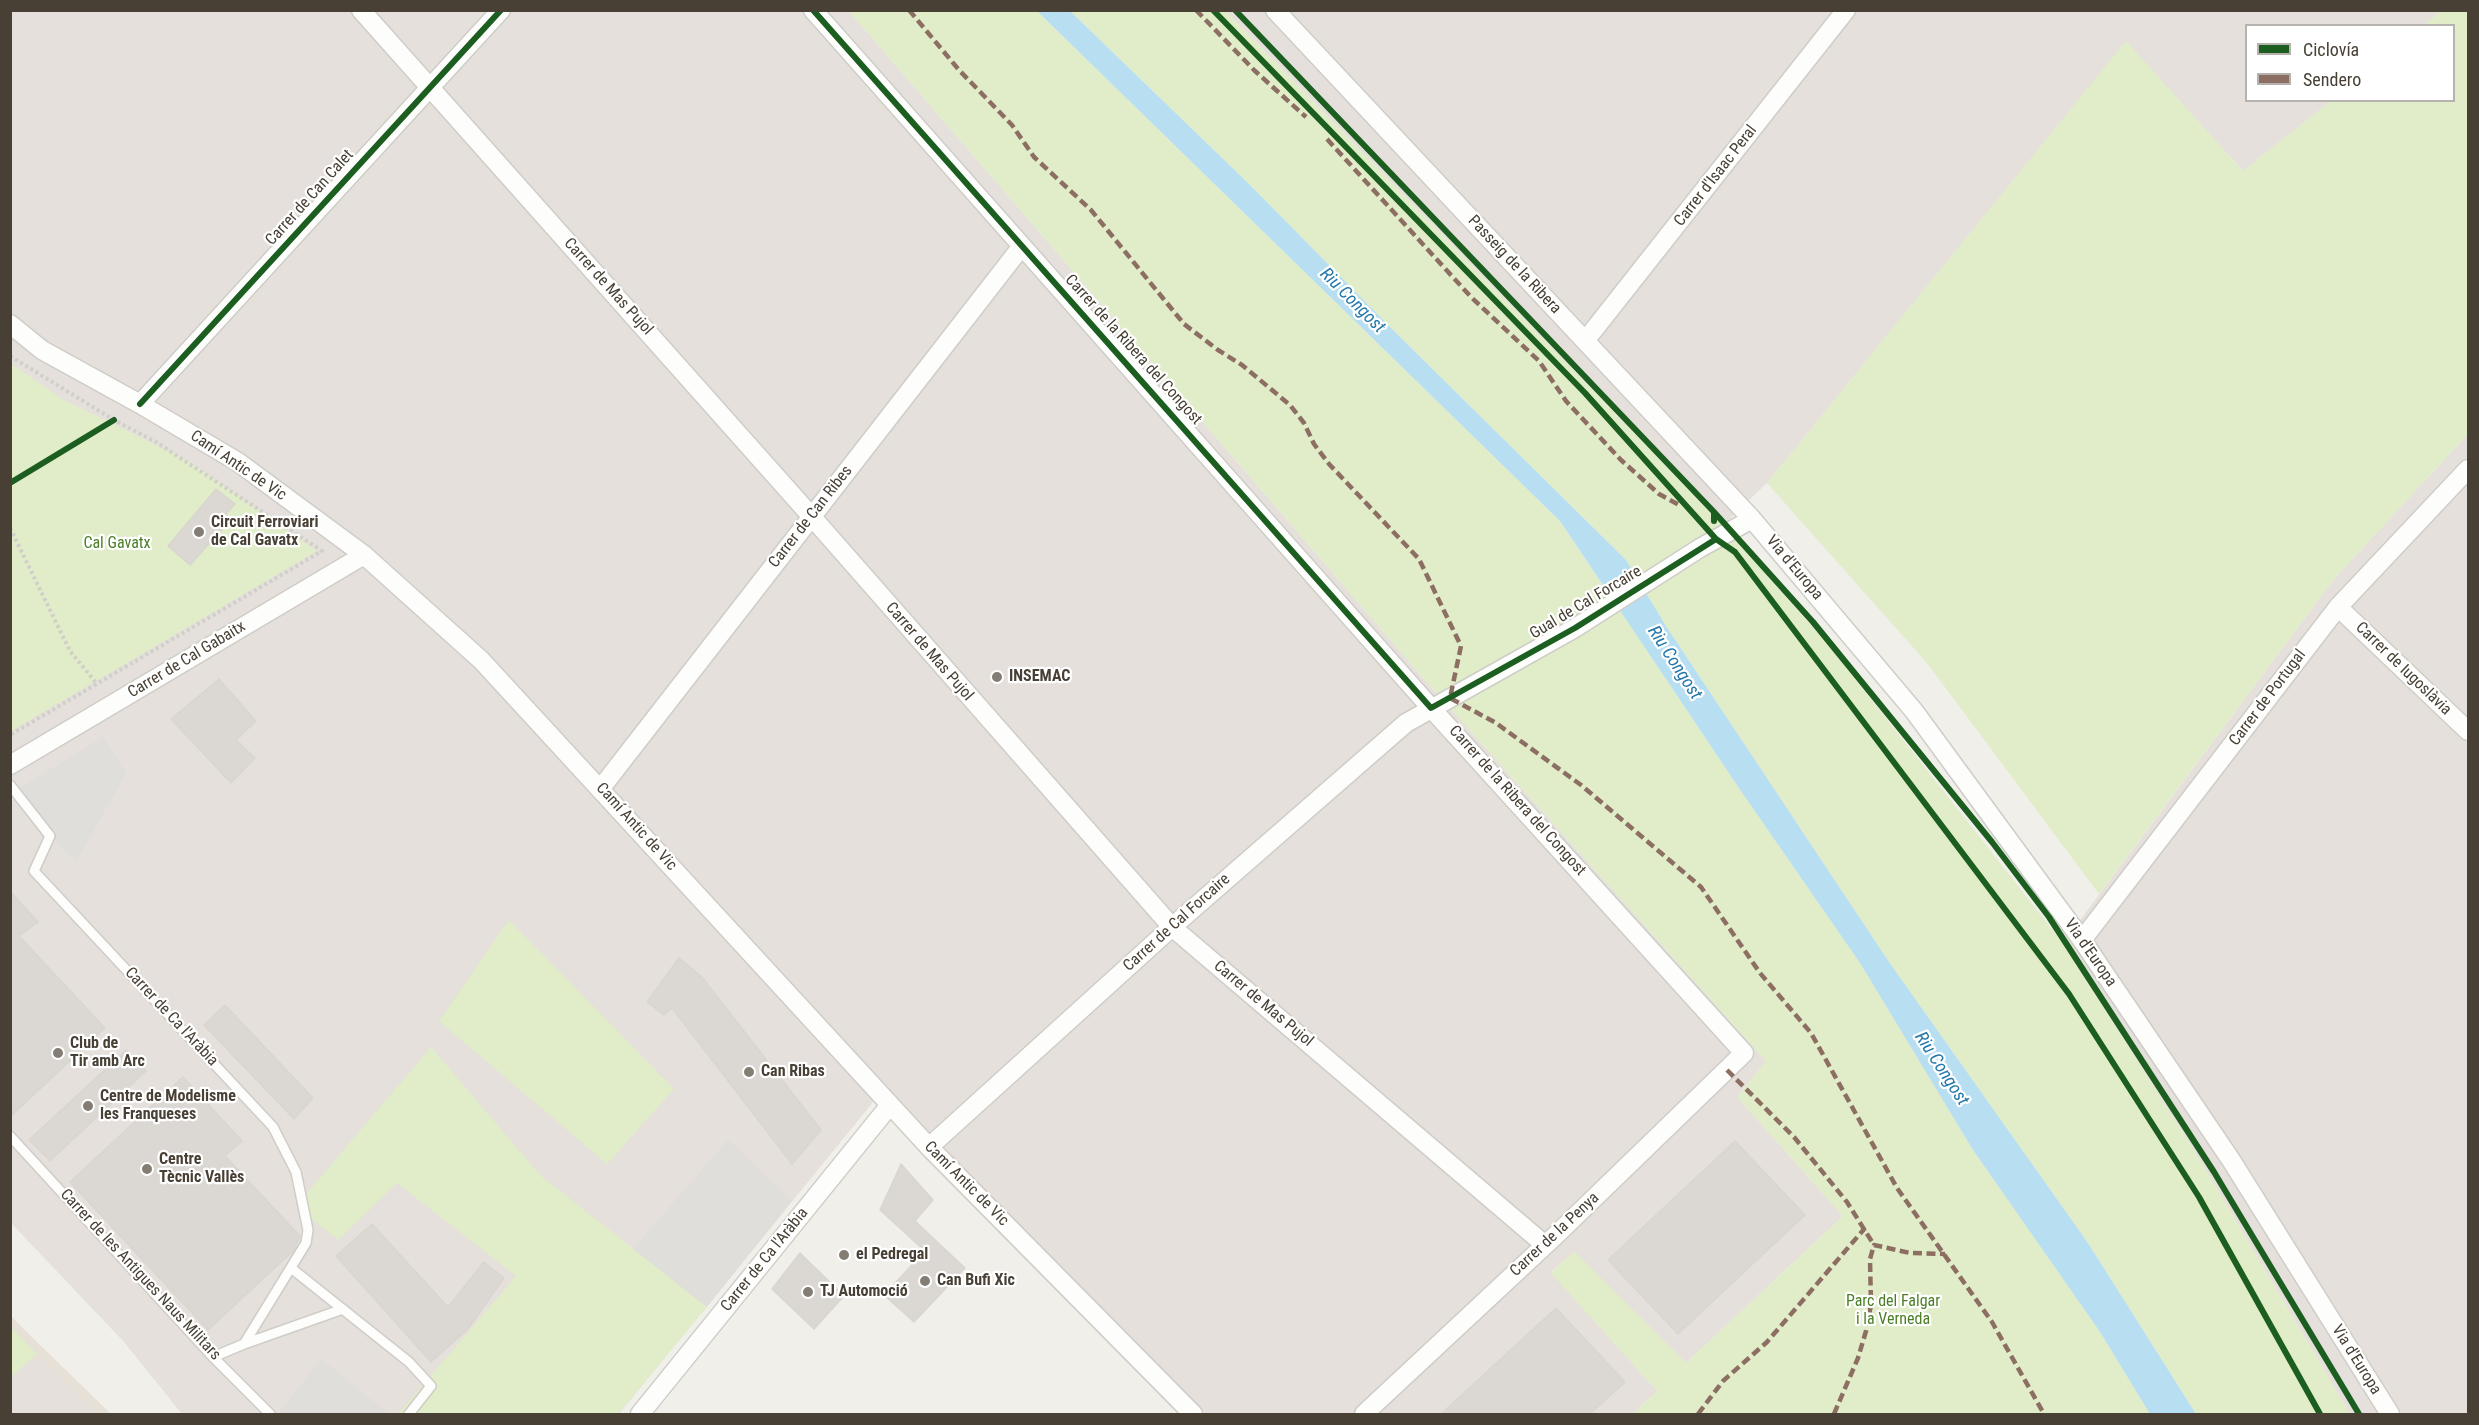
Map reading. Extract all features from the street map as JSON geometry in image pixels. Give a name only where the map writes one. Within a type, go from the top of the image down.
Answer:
[{"type":"street","name":"Carrer de Mas Pujol","points":[[361,10],[812,517],[1172,927],[1545,1245]]},
{"type":"street","name":"Carrer de Can Calet","points":[[140,404],[501,10]]},
{"type":"street","name":"Carrer de la Ribera del Congost","points":[[813,10],[1431,708],[1744,1053]]},
{"type":"street","name":"Passeig de la Ribera","points":[[1275,10],[1752,519]]},
{"type":"street","name":"Carrer d'Isaac Peral","points":[[1585,341],[1846,10]]},
{"type":"street","name":"Carrer de Can Ribes","points":[[601,788],[1022,246]]},
{"type":"street","name":"Camí Antic de Vic","points":[[10,324],[42,350],[238,462],[364,555],[481,660],[929,1147],[1192,1414]]},
{"type":"street","name":"Carrer de Portugal","points":[[2082,940],[2338,607],[2469,469]]},
{"type":"street","name":"Gual de Cal Forcaire","points":[[1431,708],[1575,628],[1700,548],[1752,519]]},
{"type":"street","name":"Via d'Europa","points":[[1752,519],[1914,711],[2082,940],[2231,1160],[2390,1414]]},
{"type":"street","name":"Carrer de Cal Gabaitx","points":[[10,765],[364,555]]},
{"type":"street","name":"Carrer de Iugoslàvia","points":[[2338,607],[2469,731]]},
{"type":"street","name":"Carrer de Cal Forcaire","points":[[929,1147],[1172,927],[1406,723],[1431,708]]},
{"type":"street","name":"Carrer de la Penya","points":[[1364,1414],[1545,1245],[1744,1053]]},
{"type":"street","name":"Carrer de Ca l'Aràbia","points":[[640,1414],[890,1105]]},
{"type":"lane","name":"Carrer de Ca l'Aràbia","points":[[10,786],[50,836],[34,871],[273,1127],[296,1172],[308,1230],[306,1243],[244,1344]]},
{"type":"lane","name":"Carrer de les Antigues Naus Militars","points":[[10,1136],[213,1356],[255,1396],[270,1414]]},
{"type":"lane","points":[[291,1268],[409,1362],[431,1386],[409,1414]]},
{"type":"lane","points":[[213,1356],[343,1309]]},
{"type":"path","points":[[10,356],[114,420],[156,442],[322,551],[10,735]]},
{"type":"path","points":[[10,483],[114,420]]},
{"type":"path","points":[[10,528],[70,651],[97,684]]},
{"type":"shaded area","points":[[11,10],[849,11],[1424,679],[1766,1061],[1737,1097],[1843,1216],[1686,1363],[1574,1252],[1551,1272],[1657,1391],[1633,1414],[1203,1414],[1005,1223],[878,1096],[619,1414],[182,1414],[124,1342],[11,1223]]},
{"type":"shaded area","points":[[1226,11],[2443,11],[2425,24],[2245,24],[2245,102],[2330,102],[2243,171],[2126,42],[1767,483],[1723,525]]},
{"type":"shaded area","points":[[2468,434],[2468,1414],[2350,1414],[2203,1165],[2063,943],[2334,579]]},
{"type":"shaded area","points":[[103,737],[126,773],[76,862],[50,836],[15,791]]},
{"type":"shaded area","points":[[728,1140],[792,1201],[707,1307],[633,1249]]},
{"type":"shaded area","points":[[10,1315],[35,1340],[111,1414],[11,1414]]},
{"type":"shaded area","points":[[37,1357],[95,1414],[11,1414],[11,1377]]},
{"type":"shaded area","points":[[321,1359],[389,1414],[278,1414]]},
{"type":"green space","points":[[2443,10],[2468,13],[2468,434],[2334,579],[2099,894],[1927,663],[1767,483],[2126,41],[2243,171],[2330,102],[2455,102],[2455,24],[2425,24]]},
{"type":"green space","name":"Parc del Falgar i la Verneda","points":[[849,11],[1037,11],[1560,521],[1743,794],[1860,963],[1973,1150],[2100,1332],[2150,1414],[1633,1414],[1657,1391],[1551,1273],[1574,1251],[1686,1363],[1843,1216],[1737,1097],[1766,1061],[1424,679]]},
{"type":"green space","points":[[1070,11],[1226,11],[1723,525],[1830,647],[2063,943],[2203,1165],[2350,1414],[2196,1414],[2088,1243],[1889,962],[1666,626],[1626,560],[1248,183]]},
{"type":"green space","name":"Cal Gavatx","points":[[10,363],[64,400],[189,461],[317,551],[11,731]]},
{"type":"green space","points":[[509,920],[674,1089],[607,1164],[439,1021]]},
{"type":"green space","points":[[431,1047],[541,1176],[707,1307],[618,1414],[398,1414],[516,1276],[397,1183],[338,1240],[296,1206]]},
{"type":"green space","points":[[11,1327],[37,1354],[11,1377]]},
{"type":"water","name":"Riu Congost","points":[[1037,11],[1070,11],[1248,183],[1626,560],[1666,626],[1889,962],[2088,1243],[2196,1414],[2150,1414],[2100,1332],[1973,1150],[1860,963],[1743,794],[1560,521]]},
{"type":"building","name":"Circuit Ferroviari de Cal Gavatx","points":[[216,489],[235,504],[226,514],[231,519],[190,565],[168,546]]},
{"type":"building","points":[[219,679],[256,721],[236,740],[255,758],[231,783],[171,719]]},
{"type":"building","points":[[10,891],[38,922],[19,936],[105,1028],[10,1117]]},
{"type":"building","name":"Can Ribas","points":[[679,958],[701,976],[821,1130],[792,1164],[672,1008],[664,1015],[647,1002]]},
{"type":"building","points":[[225,1005],[313,1098],[294,1119],[204,1025]]},
{"type":"building","name":"Centre de Modelisme les Franqueses","points":[[126,1050],[146,1071],[50,1161],[29,1140]]},
{"type":"building","points":[[183,1077],[242,1141],[225,1156],[300,1236],[293,1251],[208,1330],[70,1182]]},
{"type":"building","points":[[1735,1141],[1805,1215],[1678,1334],[1608,1260]]},
{"type":"building","points":[[901,1164],[933,1200],[915,1221],[965,1268],[914,1322],[884,1295],[925,1251],[880,1210]]},
{"type":"building","points":[[372,1224],[448,1307],[484,1262],[504,1278],[468,1329],[431,1362],[336,1256]]},
{"type":"building","name":"TJ Automoció","points":[[800,1253],[844,1296],[814,1329],[772,1289]]},
{"type":"building","points":[[1556,1308],[1625,1382],[1590,1414],[1441,1414]]},
{"type":"marked path","points":[[909,10],[959,70],[1012,125],[1034,157],[1091,210],[1184,324],[1242,365],[1290,405],[1329,464],[1419,559],[1461,646],[1450,698],[1496,723],[1581,785],[1701,887],[1760,973],[1811,1033],[1897,1188],[1992,1322],[2044,1414]]},
{"type":"marked path","points":[[1196,10],[1255,71],[1306,117]]},
{"type":"marked path","points":[[1327,139],[1471,297],[1539,361],[1566,401],[1621,460],[1659,494],[1679,505]]},
{"type":"marked path","points":[[1727,1070],[1794,1137],[1847,1202],[1874,1245]]},
{"type":"marked path","points":[[1698,1414],[1723,1381],[1767,1342],[1865,1228]]},
{"type":"marked path","points":[[1834,1414],[1858,1358],[1866,1331],[1871,1305],[1870,1259],[1874,1245],[1910,1253],[1945,1254]]},
{"type":"cycle path","points":[[140,404],[501,10]]},
{"type":"cycle path","points":[[813,10],[1431,708],[1575,628],[1716,539]]},
{"type":"cycle path","points":[[1213,10],[1585,393],[1716,539],[1735,552],[2069,994],[2199,1197],[2320,1414]]},
{"type":"cycle path","points":[[1235,10],[1714,512],[1714,521]]},
{"type":"cycle path","points":[[10,483],[114,420]]},
{"type":"cycle path","points":[[1714,512],[1813,622],[1992,842],[2049,917],[2214,1172],[2359,1414]]},
{"type":"place","name":"Circuit Ferroviari de Cal Gavatx","points":[[199,532]]},
{"type":"place","name":"INSEMAC","points":[[997,677]]},
{"type":"place","name":"Club de Tir amb Arc","points":[[58,1053]]},
{"type":"place","name":"Can Ribas","points":[[749,1072]]},
{"type":"place","name":"Centre de Modelisme les Franqueses","points":[[88,1106]]},
{"type":"place","name":"Centre Tècnic Vallès","points":[[147,1169]]},
{"type":"place","name":"el Pedregal","points":[[844,1255]]},
{"type":"place","name":"Can Bufi Xic","points":[[925,1281]]},
{"type":"place","name":"TJ Automoció","points":[[808,1292]]}]
